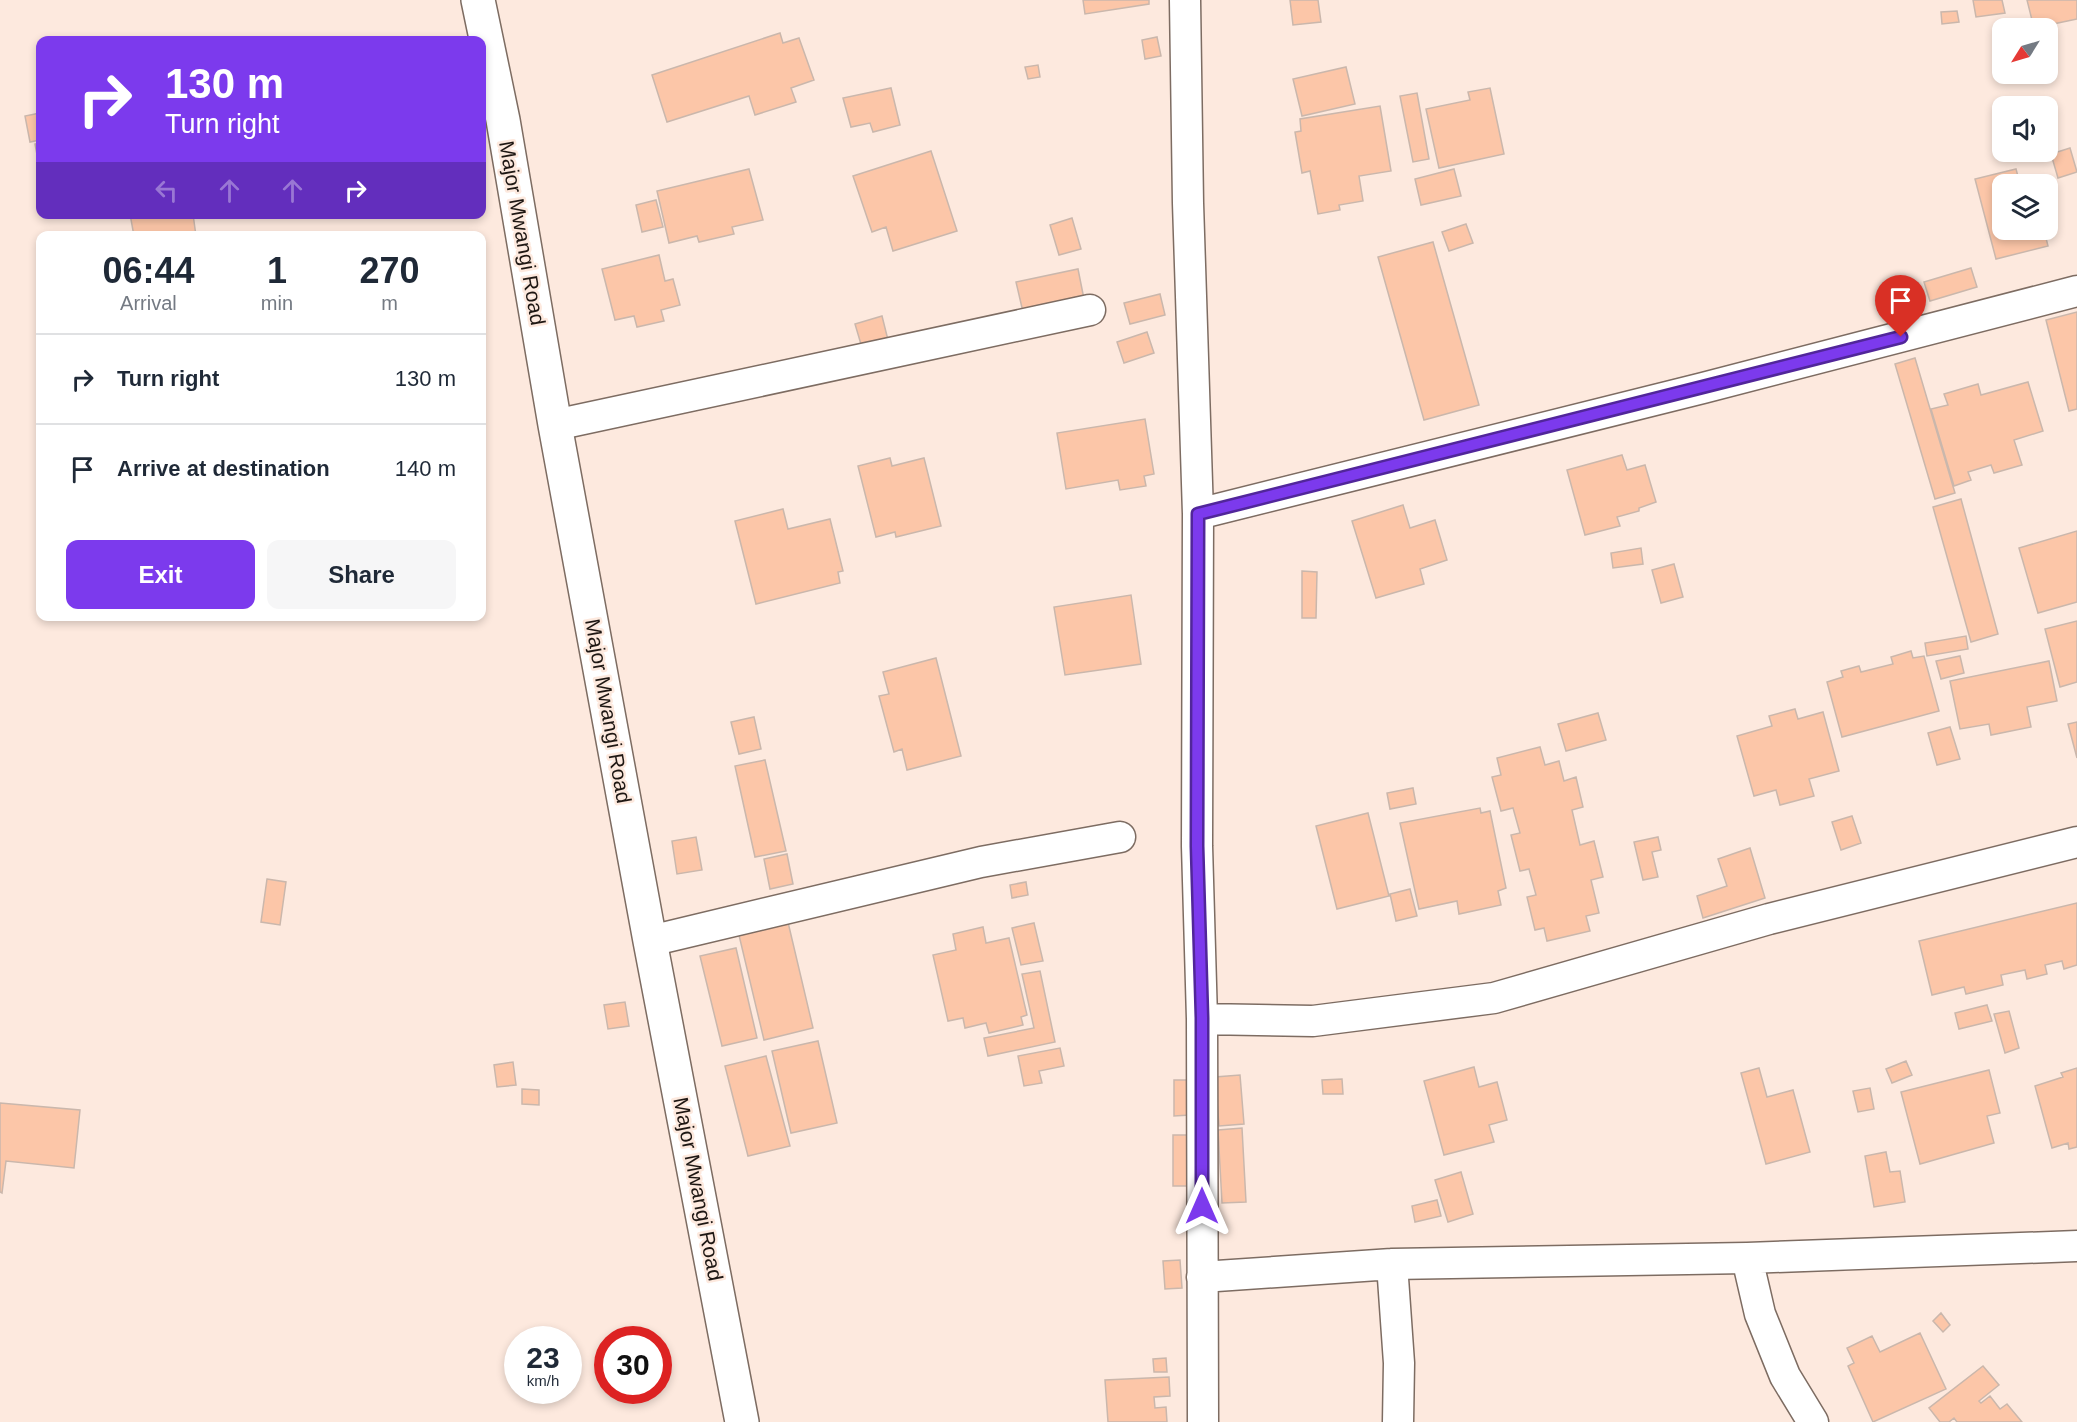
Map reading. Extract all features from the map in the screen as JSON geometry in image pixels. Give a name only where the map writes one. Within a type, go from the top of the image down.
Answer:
[{"type":"street","name":"Major Mwangi Road","points":[[478,0],[486,36]]},
{"type":"street","points":[[1185,0],[1188,203],[1198,514],[1197,846],[1202,1018],[1203,1422]]},
{"type":"street","name":"Major Mwangi Road","points":[[486,38],[503,120],[555,425],[650,941],[742,1422]]},
{"type":"street","points":[[1198,514],[1714,385],[2077,291]]},
{"type":"street","points":[[555,425],[1090,310]]},
{"type":"street","points":[[650,941],[981,862],[1120,837]]},
{"type":"street","points":[[1202,1018],[1313,1021],[1494,998],[1770,919],[2077,842]]},
{"type":"street","points":[[1202,1277],[1392,1264],[1747,1258],[2077,1246]]},
{"type":"street","points":[[1747,1258],[1760,1314],[1776,1356],[1785,1376],[1813,1422]]},
{"type":"street","points":[[1392,1264],[1399,1363],[1398,1422]]},
{"type":"building","points":[[1083,0],[1149,0],[1149,4],[1085,14]]},
{"type":"building","points":[[1290,0],[1318,0],[1321,22],[1293,25]]},
{"type":"building","points":[[1973,0],[2002,0],[2005,13],[1976,17]]},
{"type":"building","points":[[2027,0],[2077,0],[2077,19],[2058,23],[2058,18],[2032,18]]},
{"type":"building","points":[[1957,11],[1959,22],[1942,24],[1941,12]]},
{"type":"building","points":[[780,33],[783,43],[799,38],[814,80],[791,88],[796,102],[755,115],[749,96],[667,122],[652,75]]},
{"type":"building","points":[[1157,37],[1161,56],[1145,59],[1142,40]]},
{"type":"building","points":[[1038,65],[1040,77],[1028,79],[1025,67]]},
{"type":"building","points":[[1346,67],[1355,104],[1302,116],[1293,79]]},
{"type":"building","points":[[891,88],[900,125],[873,132],[870,123],[851,127],[843,98]]},
{"type":"building","points":[[1490,88],[1504,154],[1439,168],[1426,109],[1470,100],[1468,92]]},
{"type":"building","points":[[1417,93],[1429,159],[1413,162],[1400,96]]},
{"type":"building","points":[[1380,106],[1391,171],[1359,176],[1363,201],[1339,205],[1340,210],[1318,214],[1310,171],[1302,173],[1295,132],[1301,131],[1300,119]]},
{"type":"building","points":[[36,114],[36,141],[30,142],[25,116]]},
{"type":"building","points":[[2070,148],[2077,172],[2058,178],[2053,162],[2058,162],[2058,152]]},
{"type":"building","points":[[931,151],[957,231],[893,251],[886,227],[872,232],[853,176]]},
{"type":"building","points":[[749,169],[763,220],[732,227],[734,234],[699,242],[697,236],[669,243],[657,191]]},
{"type":"building","points":[[1454,169],[1461,196],[1421,205],[1415,179]]},
{"type":"building","points":[[2016,169],[2017,174],[1996,174]]},
{"type":"building","points":[[1992,175],[1992,240],[2046,240],[2048,246],[1996,259],[1975,179]]},
{"type":"building","points":[[656,200],[663,227],[642,232],[636,205]]},
{"type":"building","points":[[1072,218],[1081,249],[1059,255],[1050,225]]},
{"type":"building","points":[[131,219],[194,219],[195,231],[133,231]]},
{"type":"building","points":[[1466,224],[1473,243],[1449,251],[1442,232]]},
{"type":"building","points":[[1433,242],[1479,405],[1424,420],[1378,257]]},
{"type":"building","points":[[659,255],[665,281],[673,279],[680,305],[661,310],[664,321],[637,327],[634,316],[615,320],[602,269]]},
{"type":"building","points":[[1971,268],[1977,287],[1930,301],[1924,282]]},
{"type":"building","points":[[1078,269],[1084,299],[1023,312],[1016,282]]},
{"type":"building","points":[[1160,294],[1165,315],[1130,324],[1124,303]]},
{"type":"building","points":[[2077,312],[2077,409],[2069,411],[2046,320]]},
{"type":"building","points":[[882,316],[889,344],[863,351],[855,324]]},
{"type":"building","points":[[1147,332],[1154,353],[1124,363],[1117,342]]},
{"type":"building","points":[[1915,358],[1955,493],[1935,499],[1895,364]]},
{"type":"building","points":[[2028,382],[2043,431],[2014,440],[2022,465],[1994,473],[1991,465],[1968,472],[1971,480],[1954,486],[1931,409],[1948,405],[1944,394],[1978,384],[1981,395]]},
{"type":"building","points":[[1145,419],[1154,474],[1144,476],[1146,486],[1120,490],[1118,480],[1066,489],[1057,433]]},
{"type":"building","points":[[1622,455],[1627,470],[1645,465],[1656,502],[1639,508],[1639,511],[1617,517],[1620,526],[1585,535],[1567,470]]},
{"type":"building","points":[[890,458],[892,466],[924,458],[941,526],[896,537],[895,532],[876,537],[858,466]]},
{"type":"building","points":[[1961,499],[1998,634],[1971,642],[1933,507]]},
{"type":"building","points":[[1403,505],[1410,528],[1435,520],[1447,560],[1420,569],[1424,584],[1376,598],[1352,521]]},
{"type":"building","points":[[783,509],[788,529],[830,519],[843,571],[838,572],[840,583],[756,604],[735,521]]},
{"type":"building","points":[[2077,531],[2077,602],[2038,613],[2019,548]]},
{"type":"building","points":[[1641,548],[1643,564],[1613,568],[1611,553]]},
{"type":"building","points":[[1674,564],[1683,597],[1661,603],[1652,570]]},
{"type":"building","points":[[1302,571],[1317,572],[1316,618],[1302,618]]},
{"type":"building","points":[[1131,595],[1141,664],[1065,675],[1054,607]]},
{"type":"building","points":[[2077,621],[2077,682],[2060,687],[2045,629]]},
{"type":"building","points":[[1966,636],[1968,649],[1927,656],[1925,643]]},
{"type":"building","points":[[1911,651],[1913,658],[1924,656],[1939,711],[1842,737],[1827,682],[1843,677],[1841,671],[1859,666],[1861,672],[1893,664],[1891,657]]},
{"type":"building","points":[[1960,656],[1964,673],[1941,679],[1936,661]]},
{"type":"building","points":[[936,658],[961,756],[907,770],[902,749],[894,752],[879,696],[889,694],[883,672]]},
{"type":"building","points":[[2049,661],[2057,701],[2027,707],[2031,727],[1991,735],[1989,724],[1960,729],[1950,681]]},
{"type":"building","points":[[1795,709],[1798,719],[1823,712],[1839,771],[1809,779],[1814,796],[1780,805],[1776,790],[1754,796],[1737,736],[1772,726],[1769,716]]},
{"type":"building","points":[[1598,713],[1606,740],[1566,751],[1558,724]]},
{"type":"building","points":[[754,717],[761,749],[739,754],[731,722]]},
{"type":"building","points":[[2077,722],[2077,758],[2068,724]]},
{"type":"building","points":[[1950,727],[1960,759],[1937,765],[1928,733]]},
{"type":"building","points":[[1540,747],[1545,765],[1559,761],[1564,781],[1576,777],[1583,807],[1572,810],[1580,845],[1594,841],[1603,877],[1591,880],[1599,913],[1586,916],[1590,931],[1547,941],[1544,928],[1535,930],[1527,897],[1536,895],[1529,869],[1520,871],[1511,835],[1520,833],[1513,808],[1501,811],[1492,777],[1501,775],[1497,758]]},
{"type":"building","points":[[765,760],[786,851],[755,857],[735,766]]},
{"type":"building","points":[[1413,788],[1416,804],[1390,809],[1387,793]]},
{"type":"building","points":[[1480,808],[1481,813],[1490,811],[1506,888],[1498,891],[1501,905],[1459,914],[1457,901],[1419,909],[1400,823]]},
{"type":"building","points":[[1368,813],[1389,896],[1337,909],[1316,826]]},
{"type":"building","points":[[1852,816],[1861,843],[1841,850],[1832,822]]},
{"type":"building","points":[[696,837],[702,870],[677,874],[672,841]]},
{"type":"building","points":[[1658,837],[1661,850],[1652,852],[1658,877],[1643,880],[1634,842]]},
{"type":"building","points":[[1750,848],[1765,898],[1703,918],[1697,896],[1727,886],[1718,859]]},
{"type":"building","points":[[787,854],[793,884],[770,889],[764,859]]},
{"type":"building","points":[[267,879],[286,882],[280,925],[261,922]]},
{"type":"building","points":[[1026,882],[1028,895],[1012,898],[1010,885]]},
{"type":"building","points":[[1410,889],[1417,916],[1396,921],[1390,894]]},
{"type":"building","points":[[2077,903],[2077,965],[2064,969],[2062,961],[2045,965],[2047,974],[2027,979],[2025,970],[2001,975],[2003,985],[1966,994],[1964,987],[1932,995],[1919,941]]},
{"type":"building","points":[[787,918],[813,1028],[764,1040],[738,931]]},
{"type":"building","points":[[1034,923],[1043,961],[1021,965],[1012,928]]},
{"type":"building","points":[[983,927],[986,943],[1009,938],[1027,1015],[1021,1017],[1023,1025],[989,1033],[986,1023],[965,1028],[963,1018],[948,1021],[933,955],[956,950],[953,934]]},
{"type":"building","points":[[736,948],[757,1038],[722,1046],[700,956]]},
{"type":"building","points":[[1040,971],[1055,1042],[988,1056],[984,1038],[1034,1028],[1022,974]]},
{"type":"building","points":[[625,1002],[629,1026],[608,1029],[604,1005]]},
{"type":"building","points":[[1987,1005],[1992,1021],[1959,1029],[1955,1013]]},
{"type":"building","points":[[2009,1011],[2019,1048],[2005,1053],[1994,1014]]},
{"type":"building","points":[[818,1041],[837,1123],[791,1133],[772,1051]]},
{"type":"building","points":[[1060,1048],[1064,1066],[1039,1071],[1042,1083],[1024,1086],[1018,1056]]},
{"type":"building","points":[[766,1056],[790,1146],[748,1156],[725,1066]]},
{"type":"building","points":[[1906,1061],[1912,1075],[1892,1083],[1886,1069]]},
{"type":"building","points":[[513,1062],[516,1085],[497,1087],[494,1065]]},
{"type":"building","points":[[1474,1067],[1479,1087],[1497,1082],[1507,1120],[1489,1125],[1494,1142],[1444,1155],[1424,1081]]},
{"type":"building","points":[[1759,1068],[1767,1097],[1793,1090],[1810,1152],[1766,1164],[1741,1073]]},
{"type":"building","points":[[2077,1068],[2077,1147],[2069,1149],[2068,1143],[2052,1148],[2035,1086],[2063,1077],[2061,1073]]},
{"type":"building","points":[[1989,1070],[2000,1113],[1987,1116],[1994,1143],[1920,1164],[1901,1092]]},
{"type":"building","points":[[1240,1075],[1244,1124],[1219,1126],[1215,1077]]},
{"type":"building","points":[[1342,1079],[1343,1094],[1323,1094],[1322,1080]]},
{"type":"building","points":[[1174,1080],[1189,1080],[1190,1115],[1174,1116]]},
{"type":"building","points":[[1870,1088],[1874,1109],[1858,1112],[1853,1091]]},
{"type":"building","points":[[522,1089],[539,1090],[539,1105],[522,1104]]},
{"type":"building","points":[[0,1103],[80,1110],[74,1168],[6,1161],[2,1193],[0,1192]]},
{"type":"building","points":[[1242,1128],[1246,1202],[1222,1203],[1218,1130]]},
{"type":"building","points":[[1173,1135],[1189,1135],[1189,1186],[1173,1186]]},
{"type":"building","points":[[1886,1152],[1890,1172],[1900,1171],[1905,1202],[1874,1207],[1865,1156]]},
{"type":"building","points":[[1461,1172],[1473,1214],[1448,1222],[1435,1180]]},
{"type":"building","points":[[1437,1200],[1441,1216],[1415,1222],[1412,1206]]},
{"type":"building","points":[[1180,1260],[1182,1288],[1165,1289],[1163,1261]]},
{"type":"building","points":[[1941,1313],[1950,1325],[1943,1332],[1933,1321]]},
{"type":"building","points":[[1920,1333],[1946,1389],[1873,1422],[1848,1366],[1854,1363],[1847,1348],[1872,1336],[1880,1352]]},
{"type":"building","points":[[1166,1358],[1167,1372],[1154,1372],[1153,1359]]},
{"type":"building","points":[[1983,1366],[1999,1385],[1979,1401],[1981,1403],[1990,1396],[2000,1409],[2007,1404],[2022,1422],[1957,1422],[1954,1418],[1949,1422],[1940,1422],[1929,1408]]},
{"type":"building","points":[[1169,1377],[1170,1396],[1154,1397],[1155,1408],[1166,1407],[1167,1422],[1108,1422],[1105,1380]]},
{"type":"route","points":[[1202,1206],[1202,1018],[1197,846],[1198,514],[1901,337]]}]
